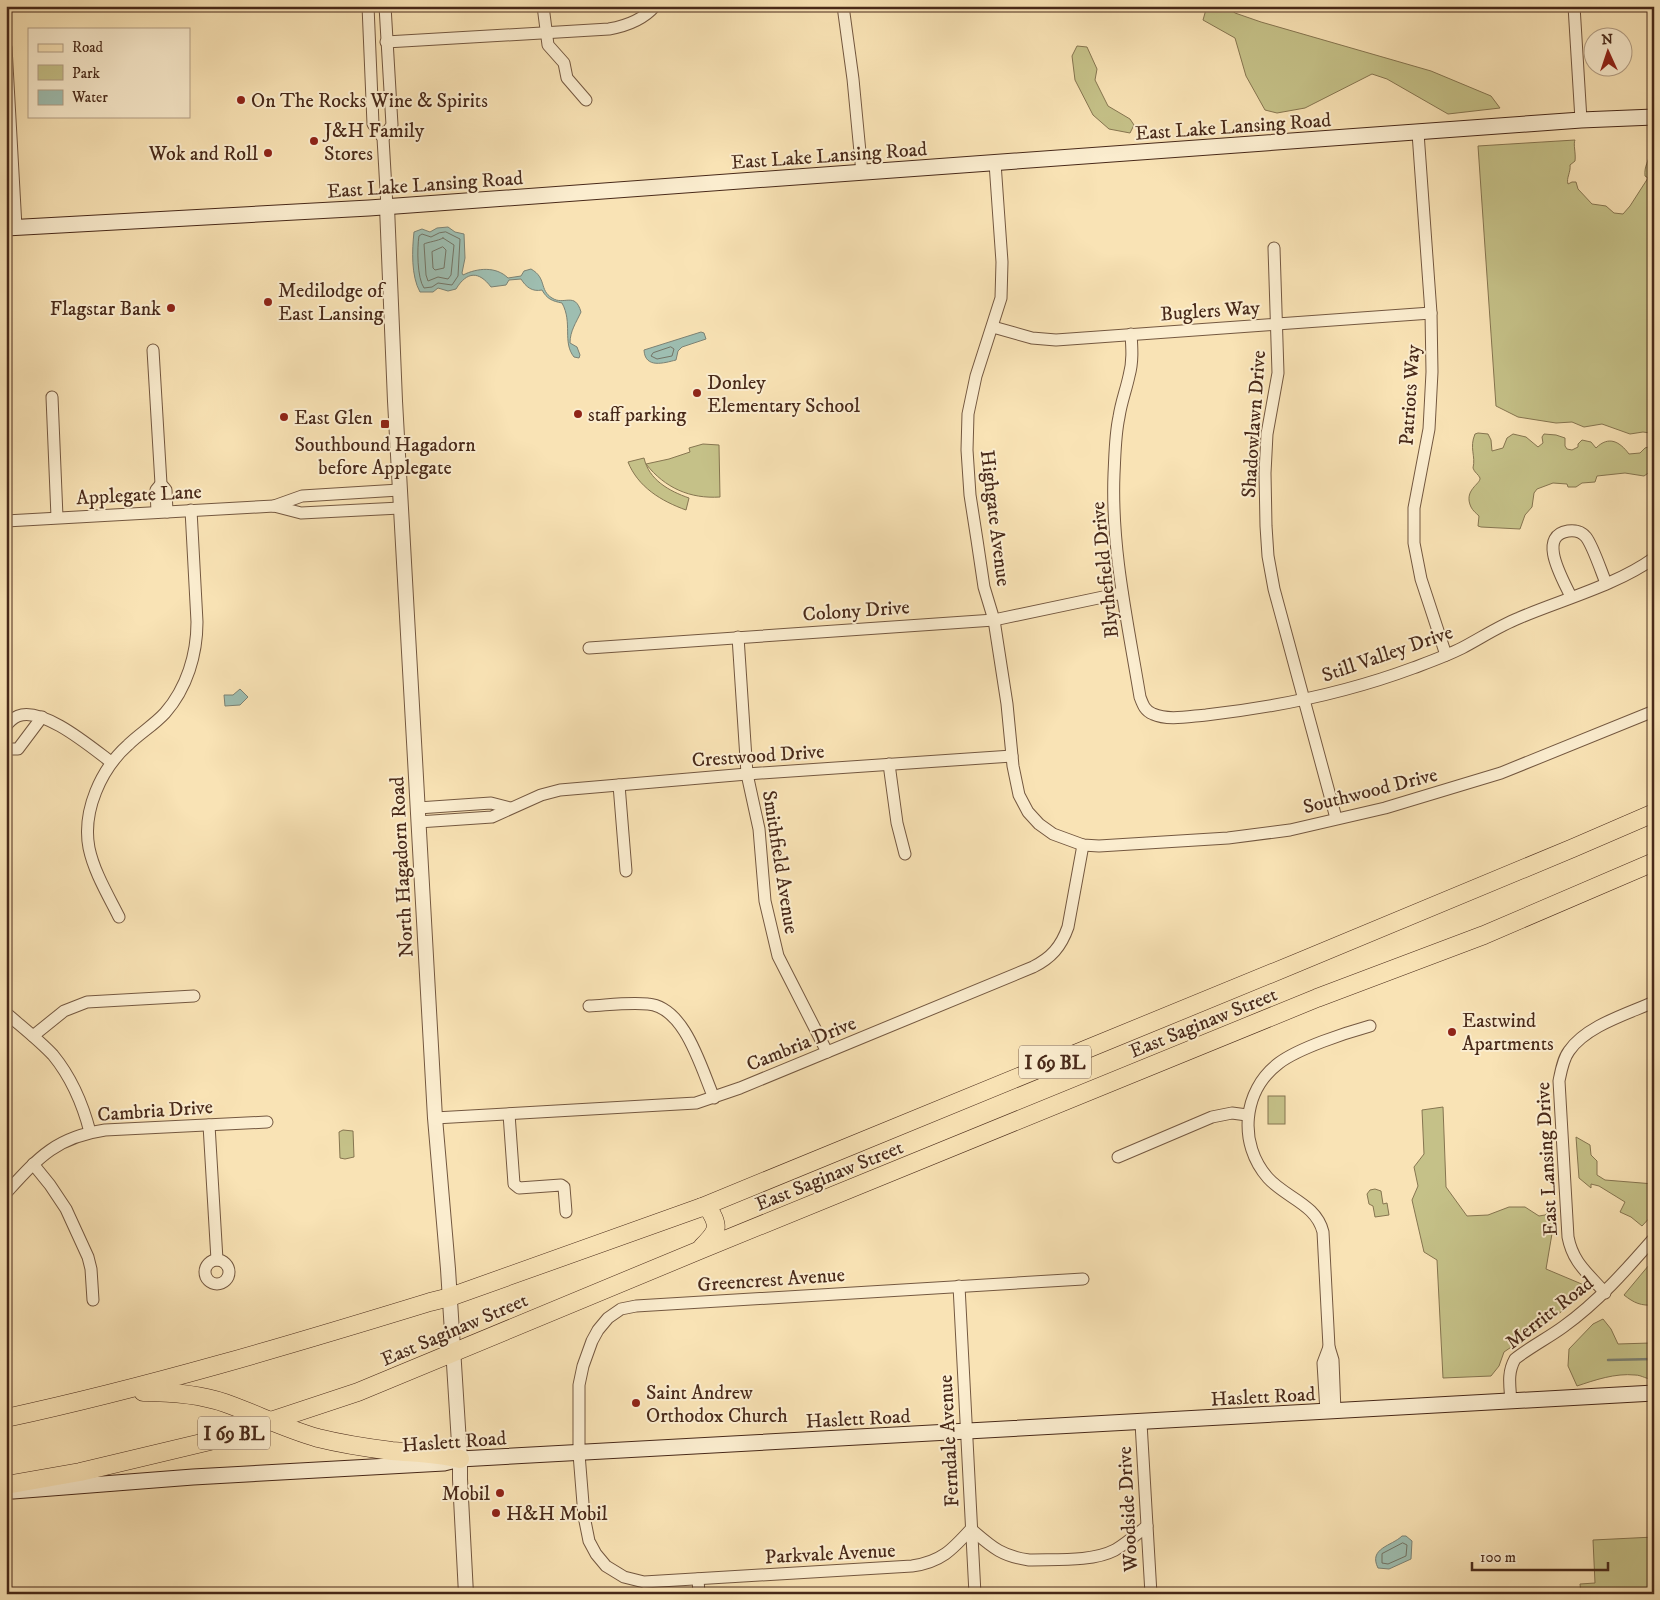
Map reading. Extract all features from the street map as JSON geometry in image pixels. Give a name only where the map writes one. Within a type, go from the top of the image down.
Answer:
[{"type":"main road","name":"East Lake Lansing Road","points":[[11,227],[387,207],[1581,120],[1654,117]]},
{"type":"main road","name":"East Saginaw Street","points":[[6,1418],[247,1358],[450,1297],[702,1207],[1290,966],[1654,813]]},
{"type":"main road","name":"East Saginaw Street","points":[[6,1487],[80,1472],[210,1441],[358,1392],[1317,998],[1484,935],[1654,862]]},
{"type":"main road","points":[[700,1250],[714,1235],[717,1227],[715,1218],[708,1208],[702,1207]]},
{"type":"main road","points":[[103,1395],[138,1392],[184,1393],[225,1403],[317,1438],[393,1451],[444,1455],[460,1459]]},
{"type":"main road","name":"Haslett Road","points":[[6,1487],[13,1491],[203,1477],[444,1463],[460,1459],[1141,1423],[1654,1393]]},
{"type":"street","name":"North Hagadorn Road","points":[[368,6],[373,124],[383,138],[400,508],[435,1118],[450,1297],[460,1459],[466,1594]]},
{"type":"street","name":"North Hagadorn Road","points":[[383,138],[392,125],[385,6]]},
{"type":"street","points":[[543,6],[548,45],[564,63],[567,78],[586,100]]},
{"type":"street","points":[[386,42],[609,29],[625,26],[641,18],[655,6]]},
{"type":"street","points":[[843,6],[854,79],[862,173]]},
{"type":"street","points":[[1574,6],[1581,120]]},
{"type":"street","points":[[6,47],[11,227]]},
{"type":"street","name":"Patriots Way","points":[[1418,133],[1431,313],[1432,372],[1429,429],[1414,508],[1414,543],[1421,579],[1446,655]]},
{"type":"street","name":"Highgate Avenue","points":[[995,163],[1002,277],[1001,298],[974,387],[968,414],[967,450],[970,495],[984,588],[994,620],[1017,788],[1028,812],[1039,824],[1053,834],[1083,845]]},
{"type":"street","name":"Shadowlawn Drive","points":[[1274,248],[1278,373],[1267,434],[1264,473],[1268,556],[1274,589],[1336,818]]},
{"type":"street","name":"Buglers Way","points":[[993,327],[1032,338],[1056,340],[1431,313]]},
{"type":"street","name":"Blythefield Drive","points":[[1131,334],[1132,358],[1130,375],[1119,417],[1114,474],[1116,535],[1122,593],[1140,697],[1146,710]]},
{"type":"street","points":[[153,350],[161,484],[166,490],[162,512]]},
{"type":"street","points":[[52,397],[57,517]]},
{"type":"street","name":"Applegate Lane","points":[[6,521],[274,506],[302,496],[399,490]]},
{"type":"street","name":"Applegate Lane","points":[[274,506],[301,513],[400,508]]},
{"type":"street","points":[[119,917],[96,871],[92,858],[87,835],[92,805],[99,783],[112,762],[126,746],[165,713],[187,677],[197,638],[191,510]]},
{"type":"street","points":[[1571,597],[1552,549],[1556,539],[1564,532],[1577,532],[1586,538],[1606,583]]},
{"type":"street","name":"Still Valley Drive","points":[[1146,710],[1158,716],[1194,716],[1261,708],[1304,700],[1370,683],[1446,655],[1516,619],[1633,572],[1654,558]]},
{"type":"street","name":"Colony Drive","points":[[589,648],[994,620],[1122,593]]},
{"type":"street","name":"Smithfield Avenue","points":[[738,638],[747,774],[759,829],[765,901],[778,956],[827,1052]]},
{"type":"street","name":"Southwood Drive","points":[[1083,845],[1099,846],[1228,838],[1290,830],[1385,808],[1501,773],[1654,711]]},
{"type":"street","points":[[6,726],[18,716],[28,714],[42,717],[58,724],[112,762]]},
{"type":"street","points":[[6,747],[10,749],[18,748],[42,717]]},
{"type":"street","name":"Crestwood Drive","points":[[418,815],[492,817],[542,795],[560,790],[747,774],[1012,756]]},
{"type":"street","points":[[890,764],[897,823],[905,854]]},
{"type":"street","points":[[619,785],[626,871]]},
{"type":"street","name":"Cambria Drive","points":[[435,1118],[696,1103],[714,1098],[1033,967],[1053,954],[1064,938],[1068,927],[1083,845]]},
{"type":"street","points":[[33,1036],[64,1011],[86,1002],[194,996]]},
{"type":"street","name":"East Lansing Drive","points":[[1604,1293],[1578,1264],[1570,1246],[1566,1226],[1559,1081],[1563,1063],[1568,1052],[1578,1040],[1593,1030],[1654,1002]]},
{"type":"street","points":[[589,1006],[647,1004],[665,1009],[673,1015],[685,1031],[714,1098]]},
{"type":"street","points":[[6,1013],[33,1036],[62,1068],[76,1092],[90,1132]]},
{"type":"street","points":[[1330,1412],[1323,1363],[1329,1347],[1324,1242],[1321,1223],[1308,1208],[1267,1177],[1252,1152],[1247,1128],[1247,1116],[1250,1103],[1260,1085],[1277,1064],[1299,1052],[1370,1026]]},
{"type":"street","points":[[1118,1157],[1212,1117],[1232,1113],[1247,1116]]},
{"type":"street","points":[[509,1114],[515,1187],[564,1187],[566,1212]]},
{"type":"street","name":"Cambria Drive","points":[[6,1193],[45,1153],[60,1143],[90,1132],[267,1122]]},
{"type":"street","points":[[209,1125],[217,1260]]},
{"type":"street","points":[[33,1164],[66,1209],[88,1257],[93,1300]]},
{"type":"street","name":"Merritt Road","points":[[1511,1402],[1509,1377],[1510,1367],[1515,1359],[1563,1327],[1604,1293],[1654,1238]]},
{"type":"street","name":"Greencrest Avenue","points":[[579,1454],[579,1385],[583,1366],[598,1330],[608,1318],[621,1310],[636,1306],[1083,1279]]},
{"type":"street","name":"Ferndale Avenue","points":[[959,1286],[975,1594]]},
{"type":"street","name":"Woodside Drive","points":[[1141,1423],[1151,1594]]},
{"type":"street","name":"Parkvale Avenue","points":[[579,1454],[584,1516],[589,1541],[596,1554],[606,1566],[624,1577],[644,1582],[928,1564],[944,1556],[971,1529]]},
{"type":"street","points":[[971,1529],[1007,1556],[1029,1560],[1098,1556],[1128,1542],[1147,1526]]},
{"type":"street","points":[[698,1579],[699,1594]]},
{"type":"green space","points":[[1207,6],[1226,6],[1235,13],[1261,22],[1431,71],[1491,96],[1500,108],[1448,114],[1387,79],[1372,74],[1305,108],[1277,113],[1265,110],[1246,76],[1235,38],[1203,20]]},
{"type":"green space","points":[[1077,46],[1087,47],[1097,69],[1095,80],[1108,106],[1130,119],[1134,125],[1130,133],[1109,129],[1093,115],[1075,80],[1072,56]]},
{"type":"green space","points":[[1654,133],[1654,427],[1651,428],[1650,433],[1630,434],[1602,424],[1584,427],[1572,422],[1556,423],[1518,417],[1496,406],[1478,146],[1575,140],[1575,161],[1570,165],[1568,184],[1576,182],[1578,189],[1592,204],[1606,206],[1614,213],[1623,214],[1648,178],[1645,176],[1645,172],[1650,152],[1649,140],[1650,135]]},
{"type":"green space","points":[[1475,434],[1488,434],[1491,440],[1492,451],[1503,448],[1507,438],[1513,434],[1526,437],[1538,447],[1543,443],[1542,437],[1544,434],[1565,438],[1565,446],[1567,449],[1572,450],[1578,447],[1582,440],[1591,442],[1596,448],[1605,442],[1618,443],[1629,454],[1640,453],[1648,447],[1654,449],[1654,469],[1644,476],[1625,473],[1597,476],[1595,482],[1582,483],[1576,487],[1553,483],[1537,489],[1534,493],[1532,507],[1525,515],[1520,529],[1481,527],[1478,526],[1479,516],[1469,501],[1471,492],[1480,480],[1473,468],[1473,439]]},
{"type":"green space","points":[[703,444],[719,445],[720,497],[688,494],[670,486],[661,480],[646,464],[690,452],[689,448]]},
{"type":"green space","points":[[644,458],[650,473],[661,484],[689,498],[686,510],[651,492],[638,479],[628,462]]},
{"type":"green space","points":[[1268,1096],[1285,1096],[1285,1124],[1268,1124]]},
{"type":"green space","points":[[1443,1107],[1446,1187],[1467,1216],[1488,1215],[1509,1207],[1525,1207],[1539,1216],[1549,1212],[1555,1216],[1546,1269],[1584,1285],[1583,1294],[1551,1320],[1504,1352],[1499,1366],[1491,1376],[1443,1378],[1437,1260],[1424,1252],[1412,1200],[1418,1186],[1414,1167],[1424,1154],[1422,1110]]},
{"type":"green space","points":[[343,1130],[353,1131],[354,1157],[340,1158],[339,1132]]},
{"type":"green space","points":[[1576,1137],[1590,1145],[1591,1155],[1597,1161],[1597,1175],[1605,1180],[1654,1184],[1654,1213],[1642,1226],[1631,1217],[1620,1212],[1625,1202],[1599,1186],[1591,1184],[1591,1188],[1579,1178]]},
{"type":"green space","points":[[1370,1190],[1381,1191],[1383,1204],[1387,1203],[1389,1215],[1375,1217],[1373,1206],[1369,1204],[1367,1194]]},
{"type":"green space","points":[[1654,1259],[1654,1305],[1645,1305],[1631,1300],[1624,1295]]},
{"type":"green space","points":[[1603,1319],[1611,1329],[1618,1344],[1650,1343],[1654,1340],[1654,1379],[1638,1375],[1620,1375],[1577,1386],[1568,1366],[1569,1349],[1593,1324]]},
{"type":"green space","points":[[1654,1537],[1654,1594],[1581,1594],[1580,1584],[1595,1583],[1593,1540]]},
{"type":"water","points":[[448,227],[455,232],[464,234],[465,258],[463,275],[486,269],[498,271],[508,278],[521,276],[524,271],[531,269],[539,276],[545,291],[552,298],[576,302],[581,312],[572,331],[570,343],[577,347],[580,355],[579,358],[574,357],[570,351],[567,318],[562,303],[550,299],[542,290],[530,288],[521,279],[509,280],[506,285],[491,287],[482,278],[473,275],[464,279],[456,289],[448,291],[438,288],[433,292],[420,292],[414,271],[414,232],[422,229],[430,232],[437,228]]},
{"type":"water","points":[[701,332],[704,333],[706,339],[682,347],[678,351],[676,360],[656,363],[651,362],[645,356],[644,350]]},
{"type":"water","points":[[240,689],[248,697],[240,705],[225,706],[224,695],[233,695]]},
{"type":"water","points":[[1402,1536],[1406,1536],[1412,1541],[1411,1559],[1389,1569],[1378,1568],[1376,1556],[1382,1548]]},
{"type":"waterway","points":[[1608,1360],[1654,1359]]},
{"type":"place","name":"On The Rocks Wine & Spirits","points":[[241,100]]},
{"type":"place","name":"J&H Family Stores","points":[[314,141]]},
{"type":"place","name":"Wok and Roll","points":[[268,153]]},
{"type":"place","name":"Medilodge of East Lansing","points":[[268,302]]},
{"type":"place","name":"Flagstar Bank","points":[[171,308]]},
{"type":"place","name":"Donley Elementary School","points":[[697,393]]},
{"type":"place","name":"staff parking","points":[[578,414]]},
{"type":"place","name":"East Glen","points":[[284,417]]},
{"type":"place","name":"Southbound Hagadorn before Applegate","points":[[385,424]]},
{"type":"place","name":"Eastwind Apartments","points":[[1452,1032]]},
{"type":"place","name":"Saint Andrew Orthodox Church","points":[[636,1403]]},
{"type":"place","name":"Mobil","points":[[500,1493]]},
{"type":"place","name":"H&H Mobil","points":[[496,1513]]}]
